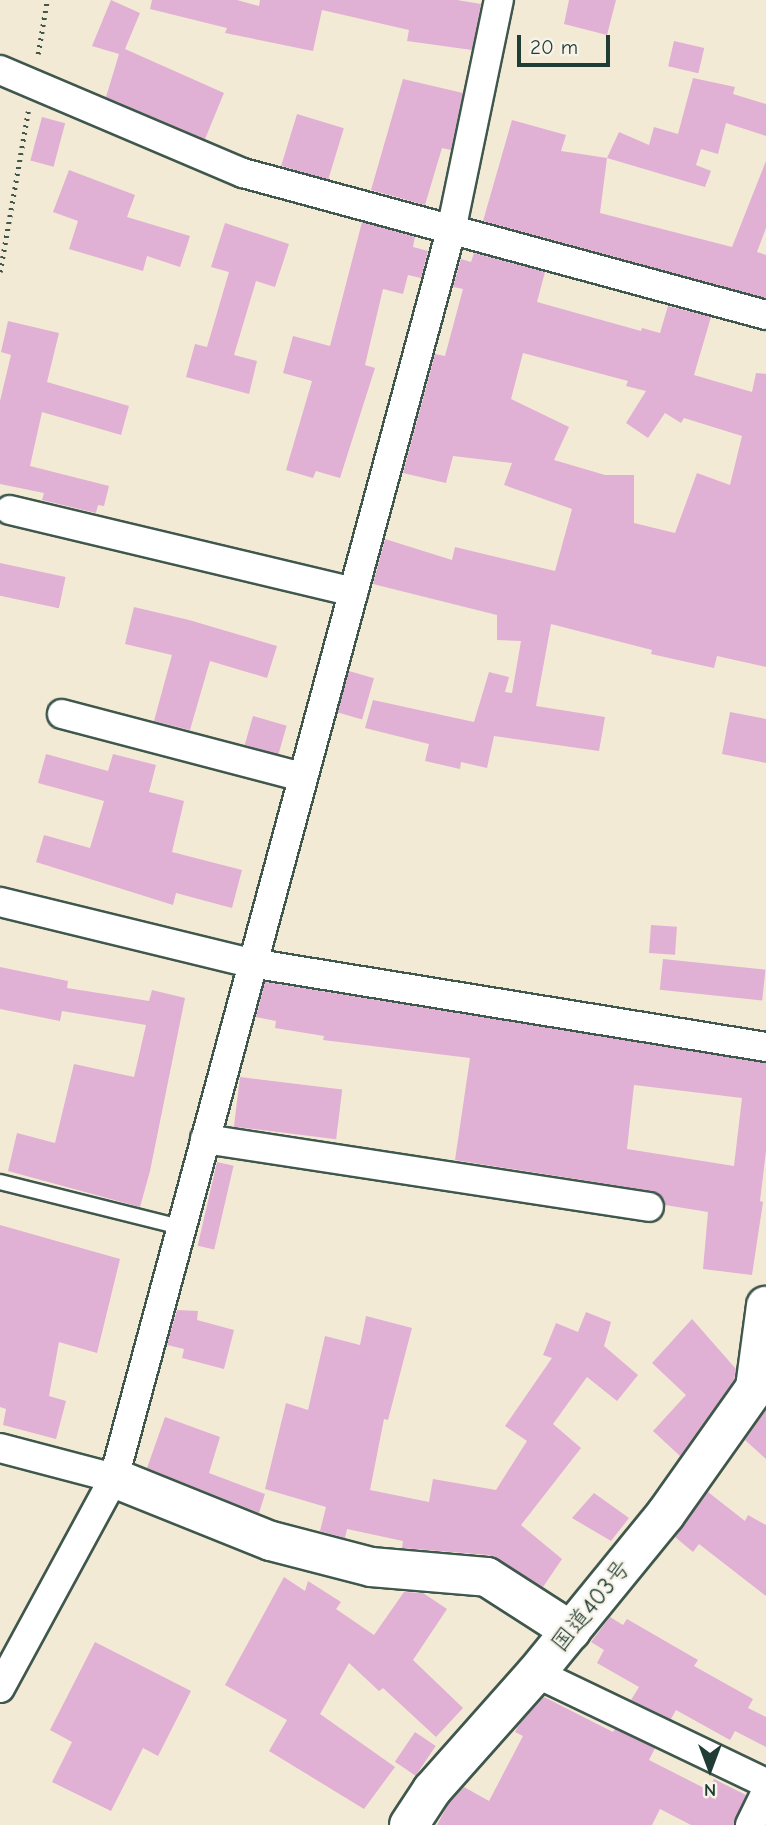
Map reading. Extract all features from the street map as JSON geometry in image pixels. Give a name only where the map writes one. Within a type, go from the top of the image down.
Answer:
[{"type":"main road","points":[[760,1385],[766,1306]]},
{"type":"main road","name":"国道403号","points":[[409,1825],[432,1790],[536,1673],[665,1516],[760,1385]]},
{"type":"main road","points":[[114,1478],[284,1544],[371,1567],[487,1577],[571,1631]]},
{"type":"street","points":[[0,1688],[114,1478],[251,963],[451,232],[499,0]]},
{"type":"street","points":[[0,70],[243,173],[451,232],[766,315]]},
{"type":"street","points":[[10,510],[353,592]]},
{"type":"street","points":[[62,714],[302,777]]},
{"type":"street","points":[[1,905],[251,963],[766,1047]]},
{"type":"street","points":[[205,1139],[649,1207]]},
{"type":"street","points":[[0,1448],[114,1478]]},
{"type":"street","points":[[536,1673],[766,1783]]},
{"type":"street","points":[[750,1825],[766,1792]]},
{"type":"lane","points":[[0,1182],[181,1227]]},
{"type":"path","points":[[0,272],[47,0]]},
{"type":"building","points":[[111,0],[140,13],[125,49],[224,93],[205,139],[106,97],[119,54],[92,46]]},
{"type":"building","points":[[152,0],[237,0],[259,6],[260,0],[457,0],[481,4],[472,50],[407,41],[409,30],[322,10],[313,51],[225,33],[227,28],[150,9]]},
{"type":"building","points":[[569,0],[616,0],[607,35],[564,24]]},
{"type":"building","points":[[674,41],[704,48],[698,73],[668,66]]},
{"type":"building","points":[[693,78],[735,87],[733,94],[766,104],[766,136],[726,123],[718,154],[701,149],[696,165],[711,171],[705,187],[607,158],[619,132],[649,145],[654,127],[678,134]]},
{"type":"building","points":[[403,79],[463,93],[451,150],[442,148],[425,205],[371,190]]},
{"type":"building","points":[[297,114],[344,128],[328,180],[281,166]]},
{"type":"building","points":[[42,117],[65,123],[54,167],[30,160]]},
{"type":"building","points":[[512,120],[566,135],[561,151],[607,158],[600,213],[732,247],[766,161],[766,228],[757,252],[766,255],[766,298],[483,221]]},
{"type":"building","points":[[69,170],[135,195],[127,217],[190,236],[180,267],[147,256],[143,271],[69,249],[78,221],[53,212]]},
{"type":"building","points":[[362,222],[415,237],[413,247],[428,251],[421,278],[408,275],[403,294],[383,289],[365,365],[375,368],[340,478],[316,471],[313,478],[286,470],[312,381],[283,373],[293,336],[330,346]]},
{"type":"building","points":[[225,223],[289,244],[275,287],[256,281],[234,355],[257,361],[249,394],[186,377],[195,344],[207,347],[229,272],[211,267]]},
{"type":"building","points":[[474,253],[545,272],[537,302],[641,331],[642,328],[660,333],[668,306],[711,317],[694,375],[752,392],[756,373],[766,374],[766,667],[717,656],[714,668],[651,654],[652,650],[551,624],[536,706],[605,717],[599,751],[494,736],[487,768],[461,762],[460,769],[425,761],[429,744],[365,728],[373,700],[474,722],[489,672],[509,677],[505,692],[512,693],[521,641],[497,640],[497,615],[373,584],[385,539],[452,560],[455,547],[555,571],[572,509],[504,485],[512,463],[453,456],[446,483],[403,473],[435,354],[445,356],[463,289],[453,287],[461,259],[471,262]],"holes":[[[523,353],[628,381],[626,386],[646,391],[626,423],[648,438],[665,413],[681,423],[684,418],[742,436],[730,485],[697,473],[675,533],[634,523],[634,475],[605,475],[554,460],[569,427],[511,399]]]},
{"type":"building","points":[[8,321],[59,333],[47,382],[129,406],[121,435],[42,412],[30,466],[109,486],[104,506],[98,505],[96,513],[42,500],[44,493],[0,484],[0,401],[11,355],[1,352]]},
{"type":"building","points":[[0,563],[66,577],[59,608],[0,596]]},
{"type":"building","points":[[134,607],[277,646],[267,678],[210,661],[190,730],[154,721],[172,655],[125,644]]},
{"type":"building","points":[[349,671],[374,678],[362,720],[337,712]]},
{"type":"building","points":[[730,712],[766,719],[766,763],[722,754]]},
{"type":"building","points":[[253,716],[287,726],[278,754],[245,745]]},
{"type":"building","points":[[46,754],[108,771],[113,754],[156,765],[149,792],[184,801],[172,852],[242,870],[232,908],[176,893],[173,905],[36,862],[44,835],[90,848],[104,801],[38,783]]},
{"type":"building","points":[[651,925],[677,927],[675,955],[649,953]]},
{"type":"building","points":[[663,959],[765,970],[762,1001],[660,990]]},
{"type":"building","points":[[0,967],[68,981],[67,988],[149,1001],[152,990],[185,998],[150,1171],[140,1207],[8,1171],[17,1133],[55,1143],[74,1064],[134,1077],[146,1025],[62,1011],[60,1021],[0,1009]]},
{"type":"building","points":[[265,982],[766,1063],[766,1151],[760,1201],[763,1202],[752,1275],[703,1269],[708,1212],[665,1205],[660,1195],[652,1191],[455,1160],[470,1058],[323,1040],[324,1036],[275,1028],[276,1021],[256,1017]],"holes":[[[634,1085],[742,1098],[734,1166],[627,1149]]]},
{"type":"building","points":[[240,1077],[342,1090],[336,1139],[234,1127]]},
{"type":"building","points":[[217,1162],[234,1166],[214,1250],[198,1246]]},
{"type":"building","points":[[0,1225],[120,1259],[97,1353],[59,1342],[49,1396],[66,1401],[56,1439],[3,1425],[6,1409],[0,1407]]},
{"type":"building","points":[[177,1310],[198,1311],[197,1320],[234,1330],[224,1369],[182,1358],[184,1349],[167,1345]]},
{"type":"building","points":[[586,1312],[611,1322],[604,1346],[638,1375],[617,1401],[587,1377],[553,1424],[581,1448],[521,1525],[562,1559],[543,1587],[489,1555],[402,1548],[403,1541],[347,1529],[345,1538],[320,1531],[326,1507],[265,1489],[286,1403],[308,1410],[325,1336],[360,1345],[366,1316],[412,1328],[388,1420],[384,1419],[370,1490],[429,1502],[433,1479],[496,1490],[527,1441],[505,1426],[552,1358],[543,1355],[556,1323],[578,1332]]},
{"type":"building","points":[[692,1319],[736,1369],[734,1380],[680,1456],[653,1431],[686,1395],[652,1363]]},
{"type":"building","points":[[766,1410],[766,1459],[745,1440]]},
{"type":"building","points":[[165,1417],[220,1437],[209,1473],[265,1494],[259,1513],[147,1468]]},
{"type":"building","points":[[708,1492],[745,1521],[748,1515],[766,1525],[766,1596],[699,1544],[693,1552],[675,1537]]},
{"type":"building","points":[[594,1493],[629,1518],[611,1541],[572,1518]]},
{"type":"building","points":[[284,1577],[305,1591],[308,1581],[341,1602],[336,1609],[374,1635],[404,1592],[423,1593],[447,1609],[413,1660],[463,1708],[436,1737],[383,1688],[379,1691],[349,1663],[320,1714],[395,1767],[364,1809],[269,1751],[287,1720],[225,1685]]},
{"type":"building","points":[[610,1617],[623,1625],[627,1619],[698,1660],[694,1666],[753,1699],[748,1708],[766,1717],[766,1747],[735,1731],[730,1740],[676,1710],[671,1719],[631,1700],[639,1687],[597,1663],[604,1650],[591,1642]]},
{"type":"building","points":[[95,1642],[191,1691],[158,1756],[143,1748],[111,1811],[52,1782],[72,1742],[50,1730]]},
{"type":"building","points":[[544,1697],[613,1732],[615,1729],[655,1748],[649,1760],[708,1790],[714,1779],[746,1795],[734,1825],[691,1825],[660,1809],[652,1825],[437,1825],[449,1803],[464,1787],[489,1801],[523,1736],[515,1732],[518,1726]]},
{"type":"building","points":[[415,1732],[436,1746],[416,1776],[395,1762]]}]
